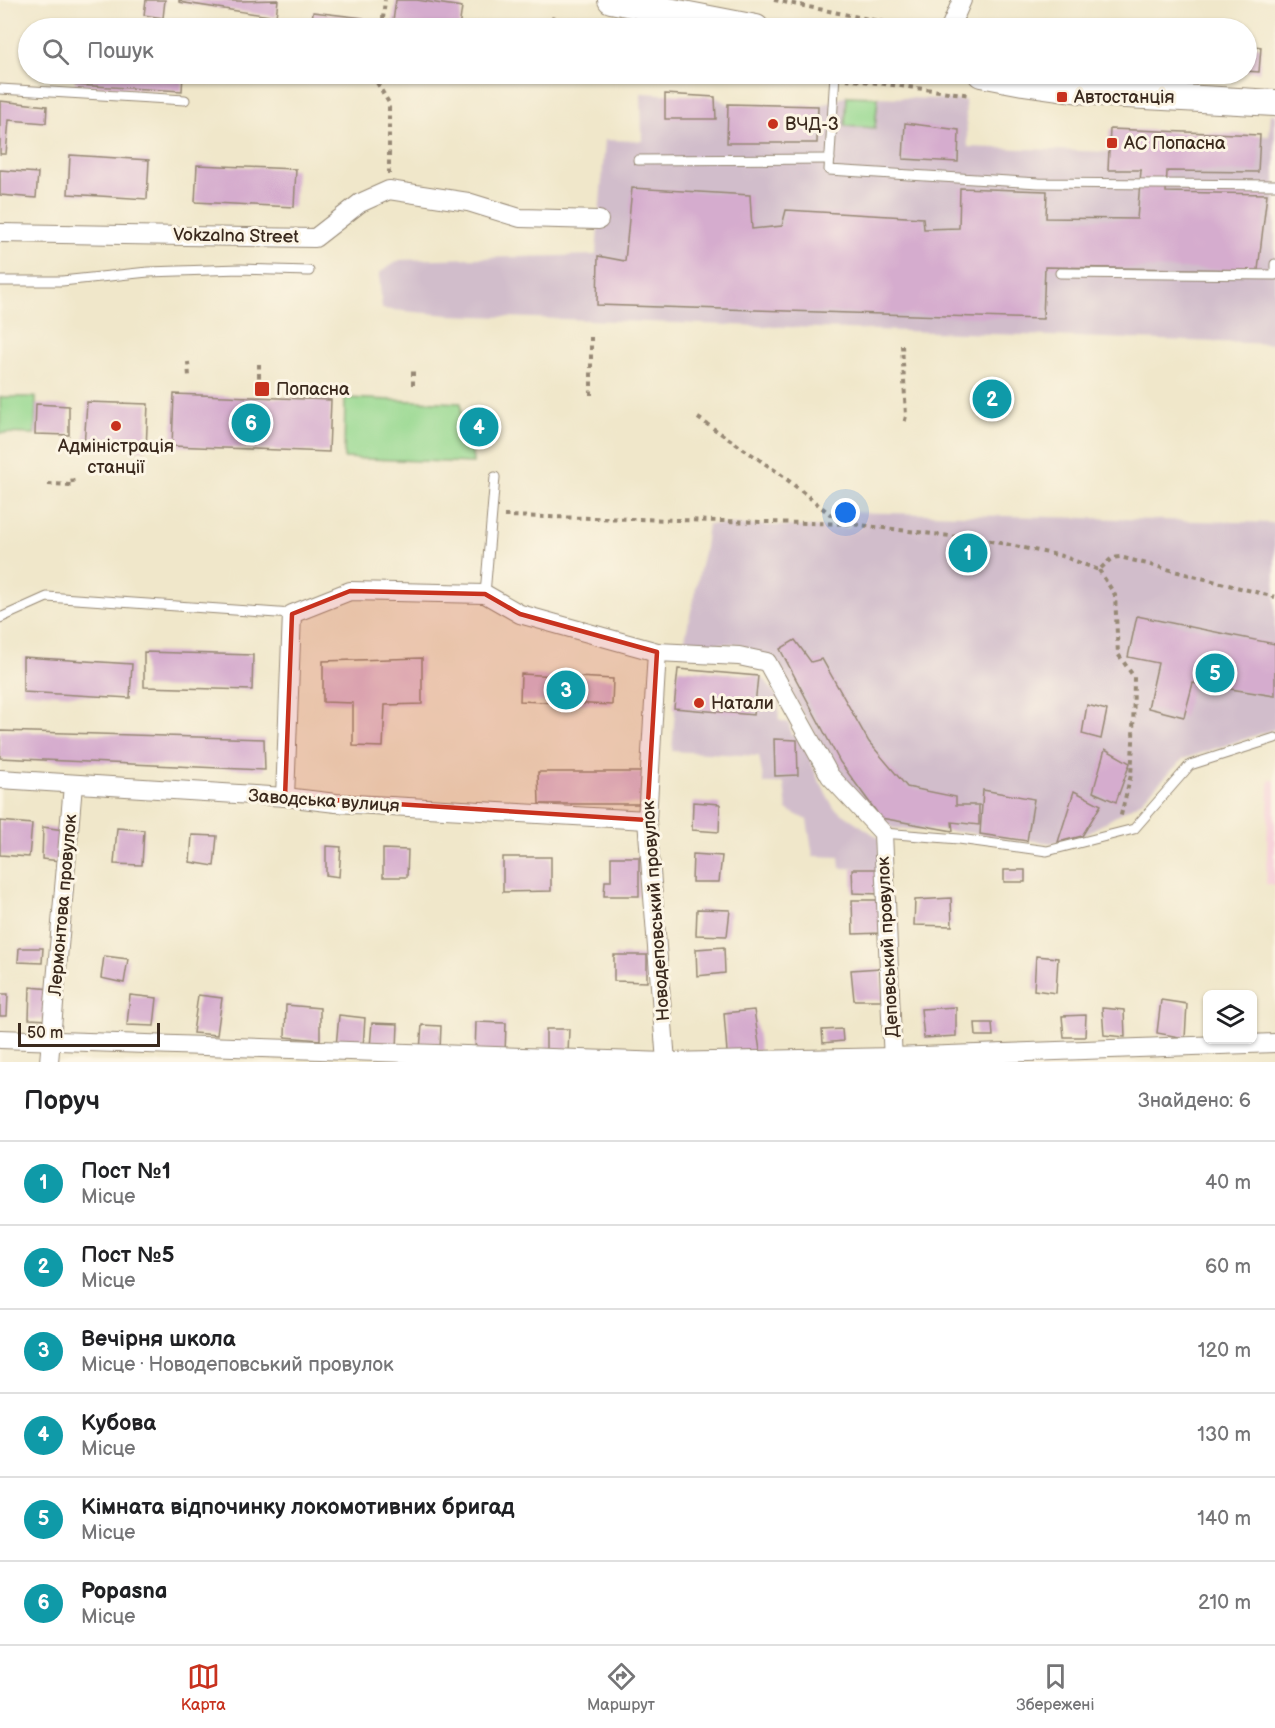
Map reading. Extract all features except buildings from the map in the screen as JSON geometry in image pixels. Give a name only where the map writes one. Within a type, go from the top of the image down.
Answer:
[{"type":"street","points":[[611,0],[645,3],[712,18]]},
{"type":"street","points":[[954,18],[962,0]]},
{"type":"street","points":[[1037,84],[1108,94],[1275,103]]},
{"type":"street","points":[[389,190],[468,202],[520,218],[599,220]]},
{"type":"street","name":"Vokzalna Street","points":[[0,232],[315,238],[360,203],[389,190]]},
{"type":"street","points":[[285,797],[292,614],[350,591],[485,594],[520,614],[657,652],[739,656],[767,663],[831,776],[883,833]]},
{"type":"street","name":"Новодеповський провулок","points":[[657,652],[647,820],[666,1062]]},
{"type":"street","name":"Заводська вулиця","points":[[0,779],[285,797],[336,803],[647,820]]},
{"type":"street","name":"Лермонтова провулок","points":[[49,1062],[73,784]]},
{"type":"street","name":"Деповський провулок","points":[[883,833],[893,1060]]},
{"type":"street","points":[[0,1039],[331,1057],[666,1062],[893,1060],[1275,1043]]},
{"type":"lane","points":[[835,84],[829,170],[1039,183],[1275,185]]},
{"type":"lane","points":[[0,89],[185,100]]},
{"type":"lane","points":[[638,160],[830,159]]},
{"type":"lane","points":[[1060,273],[1275,275],[1275,264]]},
{"type":"lane","points":[[0,280],[62,281],[148,272],[240,269],[309,271]]},
{"type":"lane","points":[[485,594],[495,477]]},
{"type":"lane","points":[[0,618],[47,597],[292,614]]},
{"type":"lane","points":[[883,833],[959,839],[1047,851],[1134,829],[1190,765],[1275,738]]},
{"type":"path","points":[[383,18],[385,0]]},
{"type":"path","points":[[774,0],[863,18]]},
{"type":"path","points":[[378,84],[389,103],[389,190]]},
{"type":"path","points":[[591,337],[591,395]]},
{"type":"path","points":[[902,345],[906,416],[904,424]]},
{"type":"path","points":[[188,362],[189,377]]},
{"type":"path","points":[[259,364],[259,379]]},
{"type":"path","points":[[413,370],[413,385]]},
{"type":"path","points":[[698,418],[779,472],[842,524]]},
{"type":"path","points":[[48,484],[72,485],[72,477]]},
{"type":"path","points":[[492,515],[842,524],[991,541],[1062,556],[1099,570],[1115,595],[1118,654],[1134,677],[1131,775],[1118,833]]},
{"type":"path","points":[[1099,570],[1112,558],[1120,557],[1275,597]]},
{"type":"highlighted area","points":[[350,591],[485,594],[520,614],[657,652],[647,820],[285,797],[292,614]]},
{"type":"shaded area","points":[[641,93],[715,97],[728,104],[818,106],[847,96],[965,100],[968,147],[1108,152],[1110,129],[1269,136],[1271,114],[1275,114],[1275,344],[449,315],[382,309],[379,273],[400,260],[596,255],[605,140],[642,141]]},
{"type":"shaded area","points":[[850,512],[1275,523],[1275,729],[1183,759],[1140,802],[1082,836],[1051,843],[964,832],[892,828],[837,772],[774,663],[739,644],[684,643],[708,524],[850,528]]},
{"type":"shaded area","points":[[678,669],[758,676],[765,680],[778,698],[779,720],[789,723],[791,735],[802,737],[817,777],[834,808],[879,838],[879,869],[840,868],[839,857],[813,856],[807,820],[787,810],[784,783],[764,784],[759,756],[672,751]]},
{"type":"shaded area","points":[[1269,780],[1275,780],[1275,885],[1266,884]]},
{"type":"green space","points":[[847,96],[878,97],[875,128],[845,126]]},
{"type":"green space","points":[[0,397],[36,397],[35,434],[0,433]]},
{"type":"green space","points":[[345,398],[461,403],[461,441],[471,441],[473,463],[344,458]]},
{"type":"place","name":"Автостанція","points":[[1062,97]]},
{"type":"place","name":"ВЧД-3","points":[[773,124]]},
{"type":"place","name":"АС Попасна","points":[[1112,143]]},
{"type":"place","name":"Попасна","points":[[262,389]]},
{"type":"place","name":"Пост №5","points":[[992,399]]},
{"type":"place","name":"Popasna","points":[[251,423]]},
{"type":"place","name":"Адміністрація станції","points":[[116,426]]},
{"type":"place","name":"Кубова","points":[[479,427]]},
{"type":"place","name":"Пост №1","points":[[968,553]]},
{"type":"place","name":"Кімната відпочинку локомотивних бригад","points":[[1215,673]]},
{"type":"place","name":"Вечірня школа","points":[[566,690]]},
{"type":"place","name":"Натали","points":[[699,703]]}]
